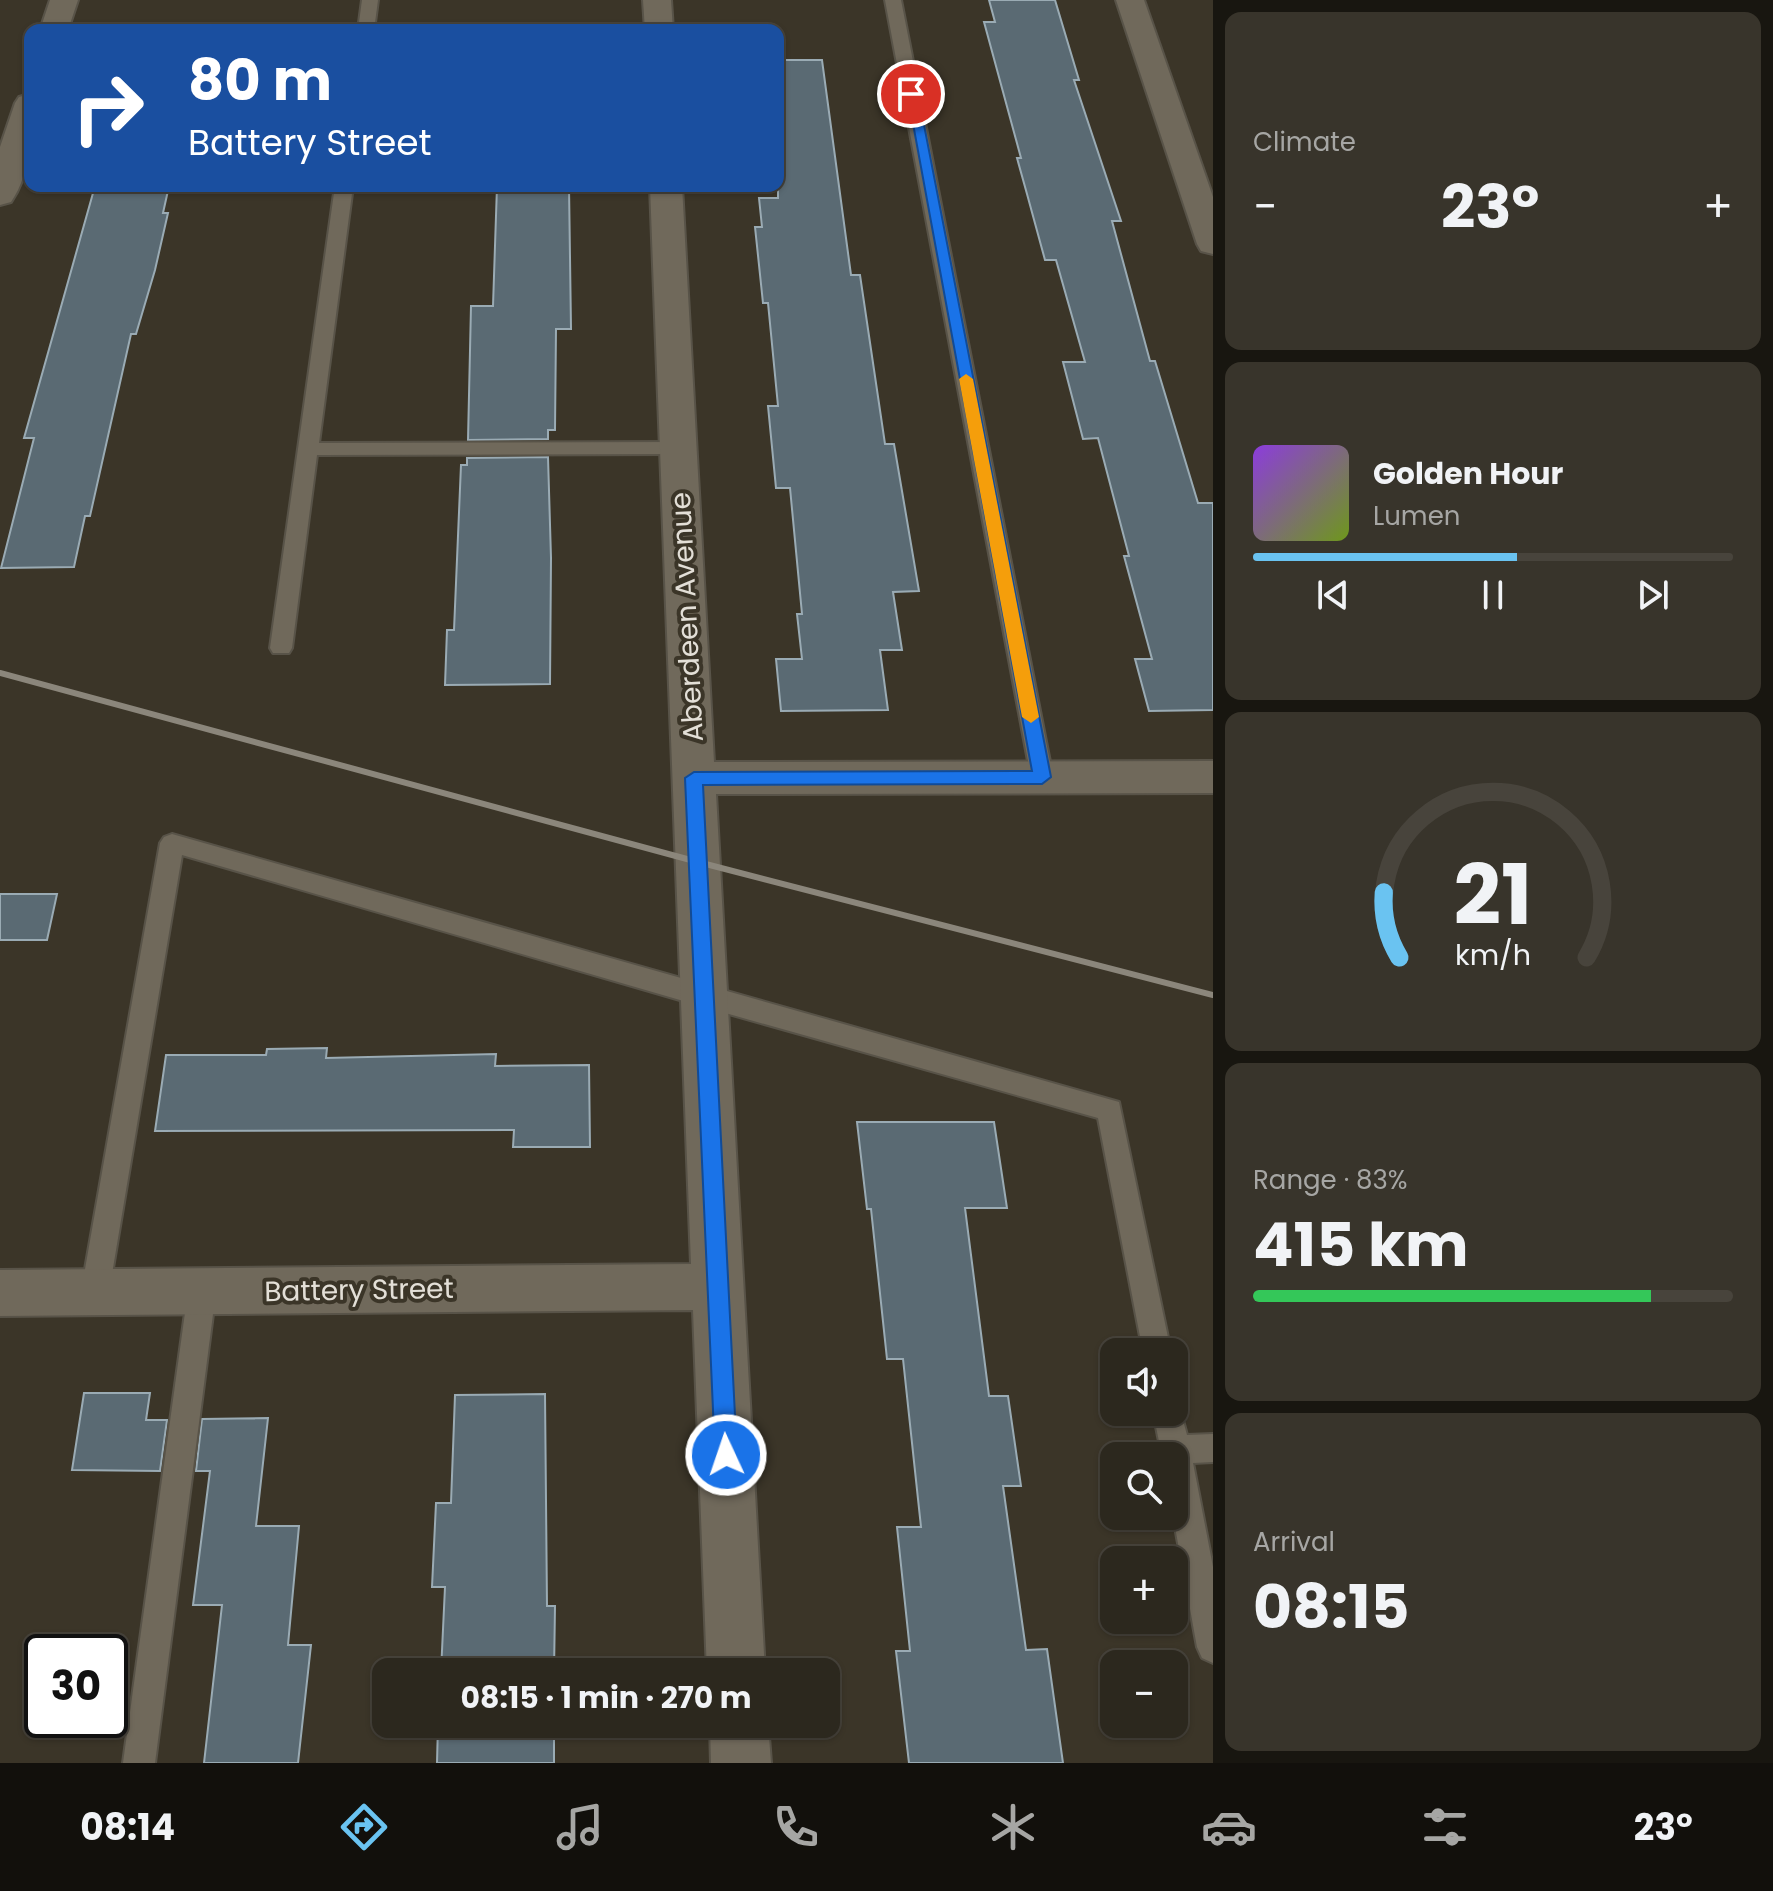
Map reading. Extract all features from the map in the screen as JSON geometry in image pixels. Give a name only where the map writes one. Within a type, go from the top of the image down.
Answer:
[{"type":"street","points":[[56,24],[64,0]]},
{"type":"street","points":[[657,0],[659,24]]},
{"type":"street","points":[[1130,0],[1213,244]]},
{"type":"street","points":[[0,195],[24,121]]},
{"type":"street","name":"Aberdeen Avenue","points":[[666,192],[735,1658]]},
{"type":"street","points":[[694,778],[1213,777]]},
{"type":"street","name":"Battery Street","points":[[0,1293],[718,1287]]},
{"type":"street","points":[[740,1738],[741,1763]]},
{"type":"lane","points":[[367,24],[370,0]]},
{"type":"lane","points":[[893,0],[1042,777]]},
{"type":"lane","points":[[281,648],[343,192]]},
{"type":"lane","points":[[308,449],[679,448]]},
{"type":"lane","points":[[95,1292],[172,843],[704,997],[1110,1110],[1154,1338]]},
{"type":"lane","points":[[139,1763],[202,1291]]},
{"type":"lane","points":[[1188,1449],[1213,1448]]},
{"type":"lane","points":[[1188,1517],[1213,1647]]},
{"type":"building","points":[[989,0],[1055,0],[1079,80],[1074,80],[1121,221],[1112,221],[1150,361],[1155,361],[1198,503],[1213,503],[1213,710],[1149,711],[1135,659],[1152,659],[1124,556],[1129,556],[1098,438],[1083,439],[1063,362],[1085,362],[1056,260],[1045,260],[1017,158],[1021,158],[984,22],[995,22]]},
{"type":"building","points":[[784,60],[822,60],[851,275],[860,275],[885,444],[894,444],[919,591],[893,592],[902,650],[880,650],[888,710],[781,711],[776,659],[802,659],[797,614],[802,614],[790,488],[776,488],[768,406],[778,406],[768,303],[763,303],[755,227],[762,227],[759,198],[778,198],[778,192],[784,192]]},
{"type":"building","points":[[93,192],[168,192],[163,213],[168,213],[155,270],[136,334],[131,334],[90,516],[85,516],[74,567],[1,568],[34,438],[24,438]]},
{"type":"building","points":[[497,192],[569,192],[571,329],[556,329],[555,430],[548,430],[548,439],[468,440],[471,306],[493,306]]},
{"type":"building","points":[[548,457],[550,684],[445,685],[447,630],[454,630],[461,465],[467,465],[467,458]]},
{"type":"building","points":[[0,894],[57,894],[47,940],[0,940]]},
{"type":"building","points":[[327,1048],[326,1058],[496,1054],[495,1066],[589,1065],[590,1147],[513,1147],[514,1130],[155,1131],[166,1055],[266,1055],[267,1049]]},
{"type":"building","points":[[857,1122],[994,1122],[1007,1208],[965,1208],[989,1396],[1008,1396],[1021,1486],[1003,1486],[1026,1650],[1047,1649],[1063,1763],[909,1763],[896,1651],[910,1651],[897,1527],[921,1527],[903,1359],[887,1359],[871,1209],[867,1209]]},
{"type":"building","points":[[84,1393],[150,1393],[146,1420],[167,1420],[160,1471],[72,1470]]},
{"type":"building","points":[[545,1394],[547,1606],[555,1606],[554,1658],[442,1658],[445,1587],[432,1587],[436,1503],[451,1503],[455,1395]]},
{"type":"building","points":[[268,1418],[256,1526],[299,1526],[288,1645],[311,1645],[298,1763],[204,1763],[222,1605],[193,1605],[210,1471],[196,1471],[202,1419]]},
{"type":"building","points":[[438,1738],[554,1738],[554,1763],[437,1763]]},
{"type":"railway","points":[[0,673],[698,862],[1213,995]]},
{"type":"slow traffic","points":[[966,379],[1031,717]]},
{"type":"route","points":[[726,1455],[694,778],[1042,777],[911,94]]}]
